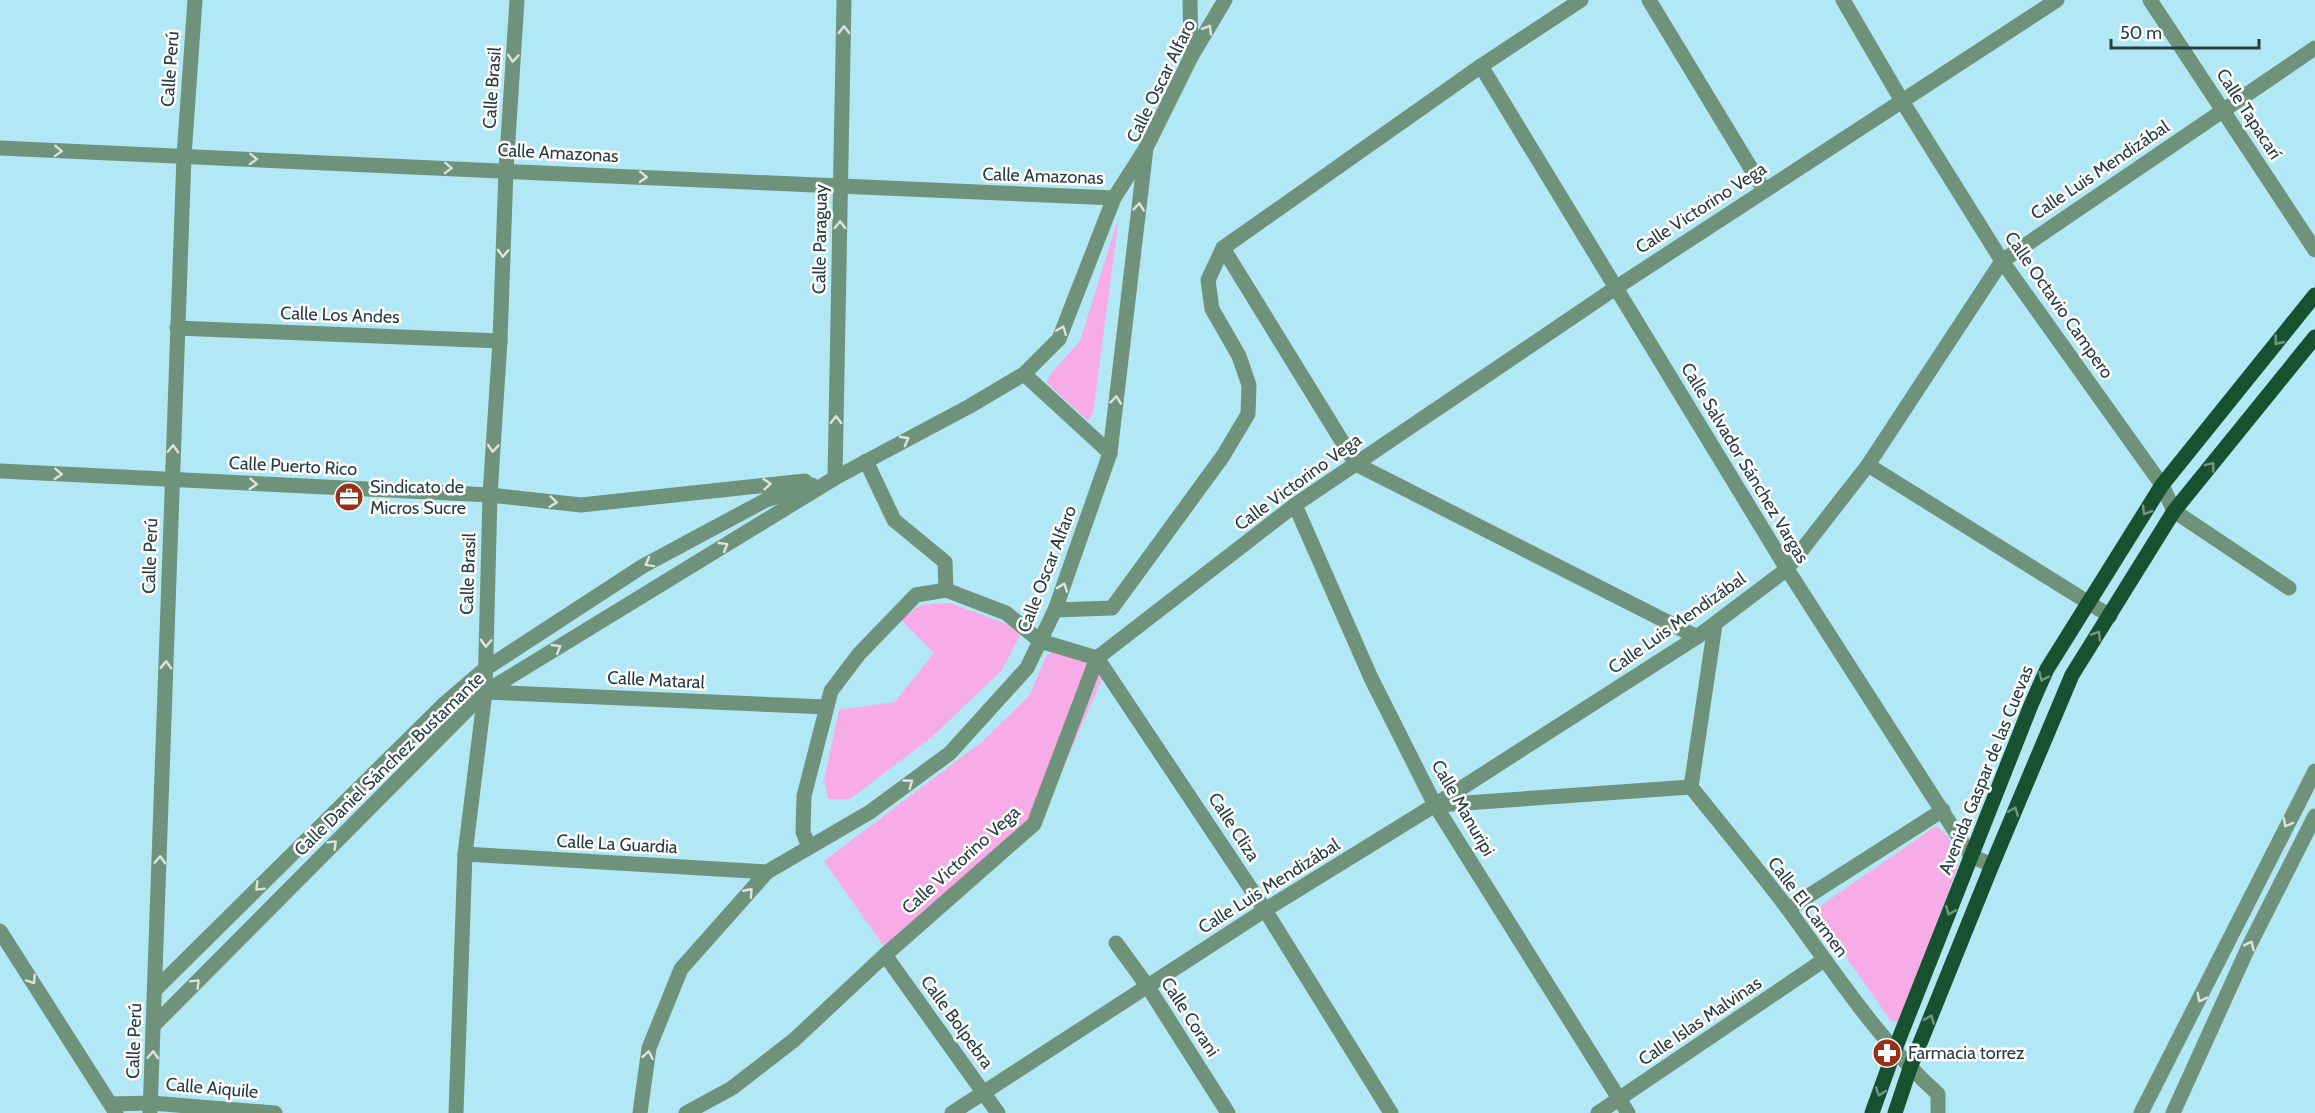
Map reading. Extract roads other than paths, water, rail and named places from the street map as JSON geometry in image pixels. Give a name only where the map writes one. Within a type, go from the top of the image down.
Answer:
[{"type":"main road","name":"Avenida Gaspar de las Cuevas","points":[[1872,1113],[1971,856],[2047,669],[2162,485],[2315,295]]},
{"type":"main road","points":[[1895,1113],[1910,1068],[1992,865],[2072,675],[2174,511],[2315,337]]},
{"type":"street","name":"Calle Perú","points":[[151,1108],[177,328],[184,156],[195,0]]},
{"type":"street","name":"Calle Brasil","points":[[456,1113],[465,854],[485,692],[490,495],[517,0]]},
{"type":"street","name":"Calle Paraguay","points":[[835,478],[844,0]]},
{"type":"street","points":[[1190,0],[1191,57]]},
{"type":"street","name":"Calle Oscar Alfaro","points":[[640,1113],[649,1048],[681,969],[767,872],[870,812],[950,753],[1027,668],[1055,610],[1110,453],[1146,148],[1191,57],[1225,0]]},
{"type":"street","points":[[1055,610],[1113,608],[1223,456],[1248,414],[1249,385],[1246,375],[1239,356],[1212,309],[1208,280],[1222,248],[1481,66],[1581,0]]},
{"type":"street","points":[[1649,0],[1764,190]]},
{"type":"street","name":"Calle Octavio Campero","points":[[1843,0],[1902,101],[2002,261],[2162,485],[2174,511]]},
{"type":"street","name":"Calle Victorino Vega","points":[[686,1113],[732,1088],[794,1040],[885,955],[1034,824],[1097,658],[1294,505],[1617,287],[2056,0]]},
{"type":"street","name":"Calle Tapacarí","points":[[2150,0],[2315,250]]},
{"type":"street","name":"Calle Luis Mendizábal","points":[[952,1113],[1265,910],[1435,805],[1697,637],[1787,569],[1868,465],[2002,261],[2315,48]]},
{"type":"street","name":"Calle Salvador Sánchez Vargas","points":[[1481,66],[1787,569],[1971,856]]},
{"type":"street","name":"Calle Amazonas","points":[[0,148],[507,170],[841,188],[1114,198]]},
{"type":"street","name":"Calle Daniel Sánchez Bustamante","points":[[155,1024],[485,692],[835,478],[970,406],[1024,374],[1059,339],[1114,198],[1146,148]]},
{"type":"street","points":[[1222,248],[1356,464],[1697,637]]},
{"type":"street","name":"Calle Los Andes","points":[[177,328],[500,341]]},
{"type":"street","points":[[1024,374],[1110,453]]},
{"type":"street","points":[[866,461],[894,520],[945,562],[946,590]]},
{"type":"street","points":[[1868,465],[2110,616]]},
{"type":"street","name":"Calle Puerto Rico","points":[[0,471],[490,495],[581,505],[714,489],[835,478]]},
{"type":"street","name":"Calle Daniel Sánchez Bustamante","points":[[156,989],[443,705],[485,669],[653,561],[766,500],[835,478]]},
{"type":"street","name":"Calle Manuripi","points":[[1294,505],[1371,678],[1435,805],[1628,1113]]},
{"type":"street","points":[[2174,511],[2289,588]]},
{"type":"street","points":[[809,847],[803,832],[804,796],[831,691],[859,654],[916,595],[946,590],[1006,613],[1040,640],[1097,658]]},
{"type":"street","points":[[1435,805],[1691,787],[1715,625]]},
{"type":"street","name":"Calle Cliza","points":[[1097,658],[1265,910],[1391,1113]]},
{"type":"street","name":"Calle Mataral","points":[[485,692],[826,707]]},
{"type":"street","points":[[2141,1113],[2315,771]]},
{"type":"street","name":"Calle El Carmen","points":[[1691,787],[1910,1068],[1938,1094],[1938,1113]]},
{"type":"street","points":[[1788,909],[1943,810]]},
{"type":"street","points":[[2173,1113],[2248,948],[2315,816]]},
{"type":"street","name":"Calle La Guardia","points":[[465,854],[767,872]]},
{"type":"street","points":[[1971,856],[1992,865]]},
{"type":"street","points":[[0,931],[114,1108]]},
{"type":"street","name":"Calle Corani","points":[[1116,943],[1148,987],[1228,1113]]},
{"type":"street","name":"Calle Bolpebra","points":[[885,955],[998,1113]]},
{"type":"street","name":"Calle Islas Malvinas","points":[[1598,1113],[1824,960]]},
{"type":"street","name":"Calle Aiquile","points":[[114,1108],[275,1113]]},
{"type":"place","name":"Sindicato de Micros Sucre","points":[[349,497]]},
{"type":"place","name":"Farmacia torrez","points":[[1887,1053]]}]
